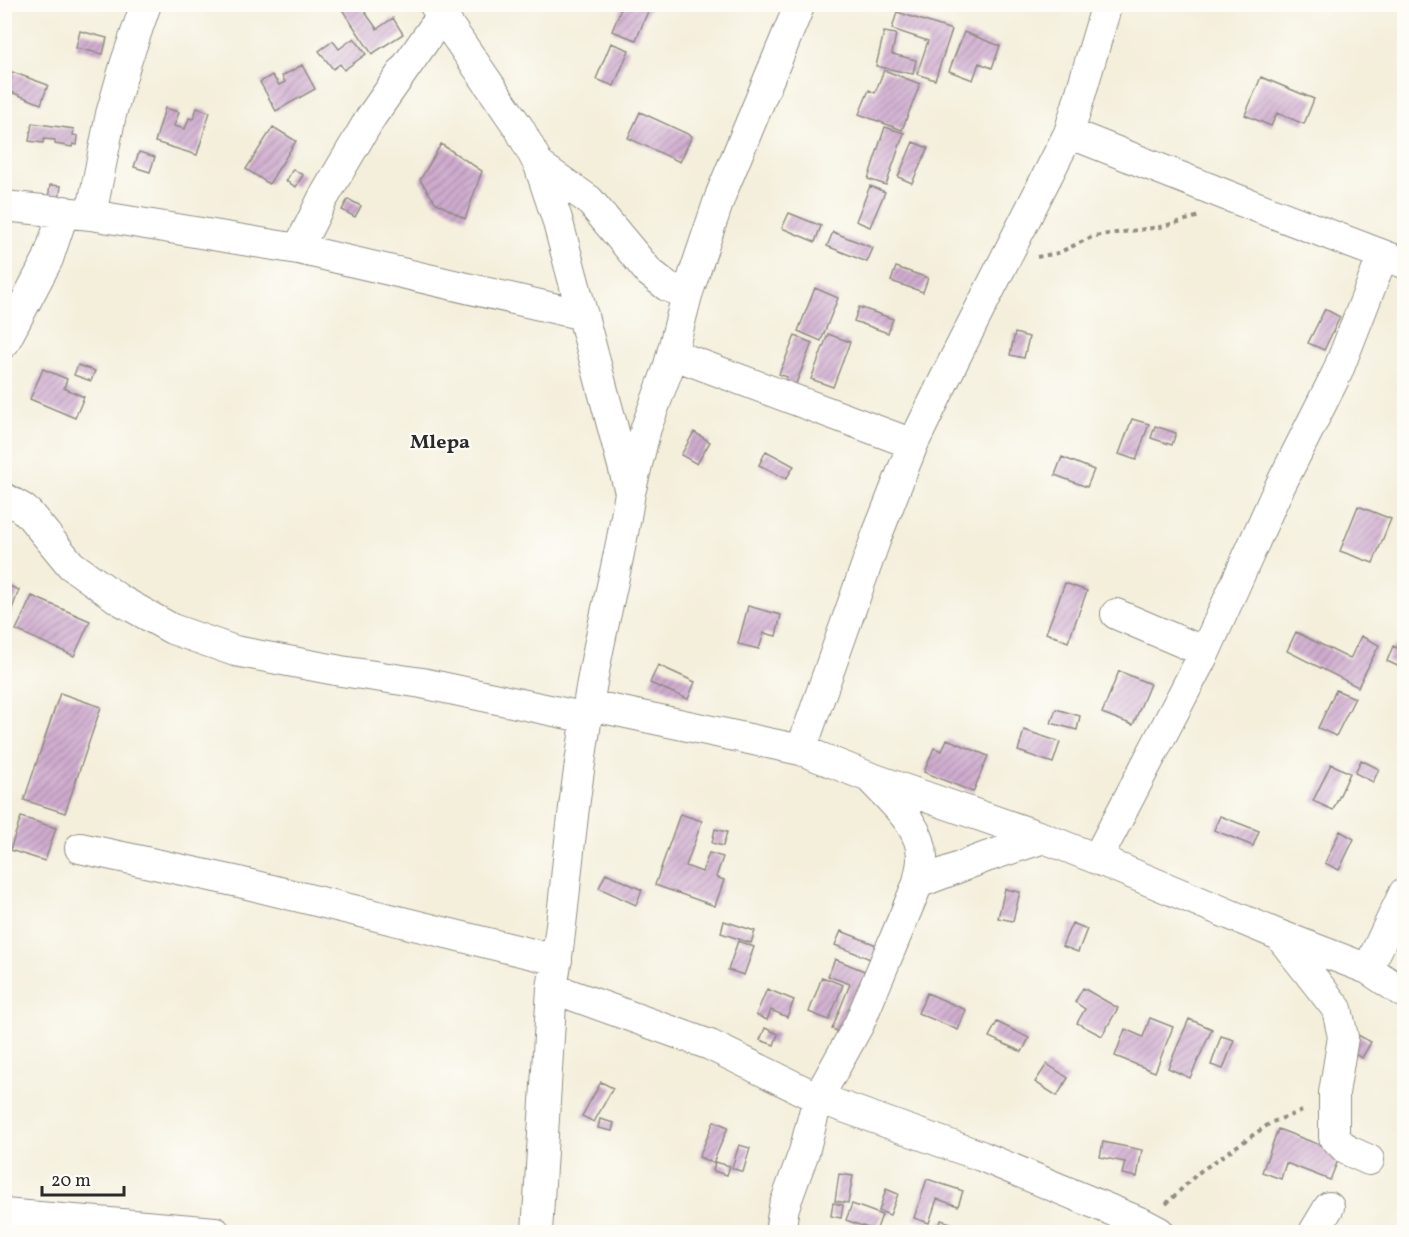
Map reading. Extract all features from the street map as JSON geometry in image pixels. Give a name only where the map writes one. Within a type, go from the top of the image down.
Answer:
[{"type":"street","points":[[4,343],[48,259],[78,213],[146,4]]},
{"type":"street","points":[[537,1233],[554,974],[572,823],[588,711],[624,538],[630,492],[646,428],[672,354],[687,295],[721,194],[800,4]]},
{"type":"street","points":[[801,750],[877,535],[913,444],[1069,133],[1107,4]]},
{"type":"street","points":[[298,249],[322,200],[437,11],[519,128],[539,165],[557,219],[630,492]]},
{"type":"street","points":[[1069,133],[1394,259],[1276,494],[1205,652],[1097,859]]},
{"type":"street","points":[[539,165],[588,200],[649,272],[667,286],[687,295]]},
{"type":"street","points":[[4,206],[78,213],[298,249],[583,315]]},
{"type":"street","points":[[672,354],[913,444]]},
{"type":"street","points":[[4,498],[29,514],[71,566],[120,600],[172,629],[235,651],[801,750],[869,777],[1044,838],[1097,859],[1279,935],[1368,969],[1404,993]]},
{"type":"street","points":[[1116,614],[1205,652]]},
{"type":"street","points":[[780,1233],[784,1207],[804,1152],[818,1098],[859,1024],[918,883],[922,860],[920,841],[909,822],[869,777]]},
{"type":"street","points":[[918,883],[1044,838]]},
{"type":"street","points":[[80,848],[239,882],[554,974],[710,1045],[818,1098],[981,1156],[1150,1228]]},
{"type":"street","points":[[1368,969],[1404,893]]},
{"type":"street","points":[[1279,935],[1337,1009],[1343,1037],[1336,1070],[1334,1137],[1347,1150],[1369,1160]]},
{"type":"street","points":[[1314,1233],[1329,1207]]},
{"type":"street","points":[[4,1214],[215,1233]]},
{"type":"path","points":[[1004,262],[1058,253],[1094,236],[1160,227],[1196,218],[1236,199]]},
{"type":"path","points":[[1150,1228],[1172,1200],[1198,1173],[1272,1122],[1306,1109],[1334,1106]]},
{"type":"building","points":[[623,4],[651,4],[636,40],[612,31]]},
{"type":"building","points":[[339,5],[360,5],[377,29],[393,18],[403,34],[372,54]]},
{"type":"building","points":[[897,12],[952,30],[935,80],[917,74],[928,41],[892,29]]},
{"type":"building","points":[[80,31],[107,38],[103,54],[76,48]]},
{"type":"building","points":[[884,32],[896,34],[892,54],[916,60],[913,74],[876,66]]},
{"type":"building","points":[[964,32],[1000,46],[992,68],[979,63],[973,80],[949,71]]},
{"type":"building","points":[[354,38],[366,54],[344,70],[340,64],[333,69],[319,51],[333,41],[339,49]]},
{"type":"building","points":[[611,43],[629,50],[614,86],[596,79]]},
{"type":"building","points":[[302,65],[315,89],[276,111],[260,82],[272,75],[279,85],[285,82],[282,76]]},
{"type":"building","points":[[884,70],[920,84],[902,130],[859,114],[869,90],[875,93]]},
{"type":"building","points":[[12,72],[48,85],[41,104],[6,90]]},
{"type":"building","points":[[1261,77],[1314,99],[1304,124],[1277,113],[1271,126],[1245,115]]},
{"type":"building","points":[[165,108],[179,112],[174,126],[185,129],[189,118],[193,119],[197,108],[210,112],[197,155],[155,142]]},
{"type":"building","points":[[640,112],[692,136],[680,162],[628,138]]},
{"type":"building","points":[[32,123],[74,129],[73,135],[78,136],[77,145],[73,144],[72,147],[55,144],[55,140],[44,139],[43,143],[29,141]]},
{"type":"building","points":[[273,127],[296,141],[269,184],[246,169]]},
{"type":"building","points":[[885,127],[904,133],[886,185],[868,179]]},
{"type":"building","points":[[913,142],[928,148],[912,183],[898,177]]},
{"type":"building","points":[[441,144],[482,171],[465,219],[435,202],[420,180]]},
{"type":"building","points":[[139,152],[155,157],[150,172],[134,167]]},
{"type":"building","points":[[293,169],[303,175],[296,187],[286,181]]},
{"type":"building","points":[[50,185],[61,186],[59,200],[48,199]]},
{"type":"building","points":[[870,186],[885,192],[870,227],[856,221]]},
{"type":"building","points":[[348,199],[361,206],[355,217],[342,210]]},
{"type":"building","points":[[789,213],[821,226],[815,242],[782,228]]},
{"type":"building","points":[[833,232],[873,248],[867,262],[827,246]]},
{"type":"building","points":[[896,267],[928,278],[923,292],[891,281]]},
{"type":"building","points":[[815,288],[838,298],[821,341],[798,331]]},
{"type":"building","points":[[859,307],[893,319],[888,333],[854,321]]},
{"type":"building","points":[[1325,309],[1340,317],[1324,350],[1308,343]]},
{"type":"building","points":[[1015,333],[1029,337],[1024,358],[1010,355]]},
{"type":"building","points":[[828,334],[850,342],[833,387],[811,379]]},
{"type":"building","points":[[795,336],[812,343],[795,386],[785,383],[787,377],[779,374]]},
{"type":"building","points":[[78,365],[95,371],[91,381],[74,375]]},
{"type":"building","points":[[43,369],[67,379],[64,388],[84,397],[75,418],[30,399]]},
{"type":"building","points":[[1132,419],[1149,424],[1136,460],[1119,454]]},
{"type":"building","points":[[1155,426],[1176,433],[1172,445],[1151,438]]},
{"type":"building","points":[[694,432],[710,442],[697,464],[681,455]]},
{"type":"building","points":[[766,451],[794,466],[786,479],[759,465]]},
{"type":"building","points":[[1062,457],[1094,470],[1087,487],[1055,475]]},
{"type":"building","points":[[1358,506],[1391,519],[1373,563],[1340,551]]},
{"type":"building","points":[[1065,583],[1087,591],[1068,642],[1046,633]]},
{"type":"building","points":[[4,584],[19,590],[5,628],[4,628]]},
{"type":"building","points":[[32,596],[90,621],[74,656],[16,630]]},
{"type":"building","points":[[748,606],[781,615],[776,636],[764,633],[759,649],[738,644]]},
{"type":"building","points":[[1296,632],[1350,659],[1361,636],[1379,645],[1358,687],[1287,651]]},
{"type":"building","points":[[1393,646],[1404,651],[1404,669],[1387,661]]},
{"type":"building","points":[[658,665],[695,682],[688,699],[650,683]]},
{"type":"building","points":[[1119,671],[1150,684],[1133,725],[1102,713]]},
{"type":"building","points":[[1336,690],[1355,698],[1336,736],[1318,728]]},
{"type":"building","points":[[60,693],[101,707],[65,813],[24,800]]},
{"type":"building","points":[[1056,709],[1080,716],[1077,730],[1051,723]]},
{"type":"building","points":[[1024,730],[1060,742],[1053,763],[1018,751]]},
{"type":"building","points":[[947,739],[988,756],[973,792],[924,772],[934,748],[942,751]]},
{"type":"building","points":[[1361,760],[1379,769],[1373,782],[1355,773]]},
{"type":"building","points":[[1331,764],[1350,773],[1333,810],[1313,801]]},
{"type":"building","points":[[680,814],[702,821],[686,866],[702,872],[709,853],[723,857],[716,877],[724,880],[715,906],[655,885]]},
{"type":"building","points":[[1220,816],[1259,831],[1253,846],[1214,830]]},
{"type":"building","points":[[21,817],[56,828],[45,861],[10,850]]},
{"type":"building","points":[[715,829],[727,832],[723,846],[712,843]]},
{"type":"building","points":[[1340,831],[1354,839],[1339,870],[1325,863]]},
{"type":"building","points":[[606,873],[642,890],[636,905],[599,888]]},
{"type":"building","points":[[1005,889],[1020,892],[1013,921],[998,918]]},
{"type":"building","points":[[724,921],[755,931],[751,943],[721,933]]},
{"type":"building","points":[[1072,923],[1087,929],[1078,952],[1062,946]]},
{"type":"building","points":[[841,931],[884,948],[878,962],[835,945]]},
{"type":"building","points":[[738,941],[754,947],[744,975],[728,970]]},
{"type":"building","points":[[835,959],[874,975],[849,1035],[832,1029],[850,984],[828,976]]},
{"type":"building","points":[[822,977],[843,985],[829,1020],[809,1012]]},
{"type":"building","points":[[1083,988],[1118,1008],[1102,1036],[1077,1023],[1085,1009],[1075,1002]]},
{"type":"building","points":[[767,989],[794,1000],[787,1017],[771,1010],[767,1020],[756,1015]]},
{"type":"building","points":[[927,993],[966,1010],[958,1030],[918,1013]]},
{"type":"building","points":[[1150,1018],[1173,1027],[1155,1072],[1115,1056],[1125,1029],[1143,1037]]},
{"type":"building","points":[[1189,1019],[1212,1029],[1190,1078],[1168,1068]]},
{"type":"building","points":[[997,1022],[1029,1038],[1022,1052],[989,1037]]},
{"type":"building","points":[[765,1028],[778,1034],[774,1045],[760,1040]]},
{"type":"building","points":[[1356,1034],[1371,1042],[1362,1058],[1348,1051]]},
{"type":"building","points":[[1221,1036],[1234,1040],[1223,1069],[1211,1065]]},
{"type":"building","points":[[1047,1064],[1068,1078],[1057,1096],[1035,1082]]},
{"type":"building","points":[[601,1082],[613,1088],[594,1122],[582,1116]]},
{"type":"building","points":[[600,1119],[614,1123],[612,1131],[598,1128]]},
{"type":"building","points":[[714,1121],[728,1127],[713,1163],[699,1157]]},
{"type":"building","points":[[1278,1129],[1341,1153],[1330,1180],[1286,1163],[1281,1179],[1262,1172]]},
{"type":"building","points":[[1103,1142],[1142,1150],[1137,1177],[1122,1174],[1125,1162],[1100,1157]]},
{"type":"building","points":[[739,1145],[750,1148],[743,1172],[732,1168]]},
{"type":"building","points":[[715,1162],[730,1166],[727,1175],[713,1171]]},
{"type":"building","points":[[839,1174],[853,1176],[848,1203],[835,1201]]},
{"type":"building","points":[[927,1179],[963,1191],[958,1206],[937,1199],[929,1223],[914,1218]]},
{"type":"building","points":[[886,1189],[898,1194],[890,1215],[879,1211]]},
{"type":"building","points":[[833,1203],[843,1205],[841,1218],[831,1216]]},
{"type":"building","points":[[852,1204],[882,1215],[876,1231],[846,1220]]},
{"type":"building","points":[[941,1220],[959,1226],[957,1232],[937,1232]]},
{"type":"district","name":"Mlepa","points":[[440,441]]}]
